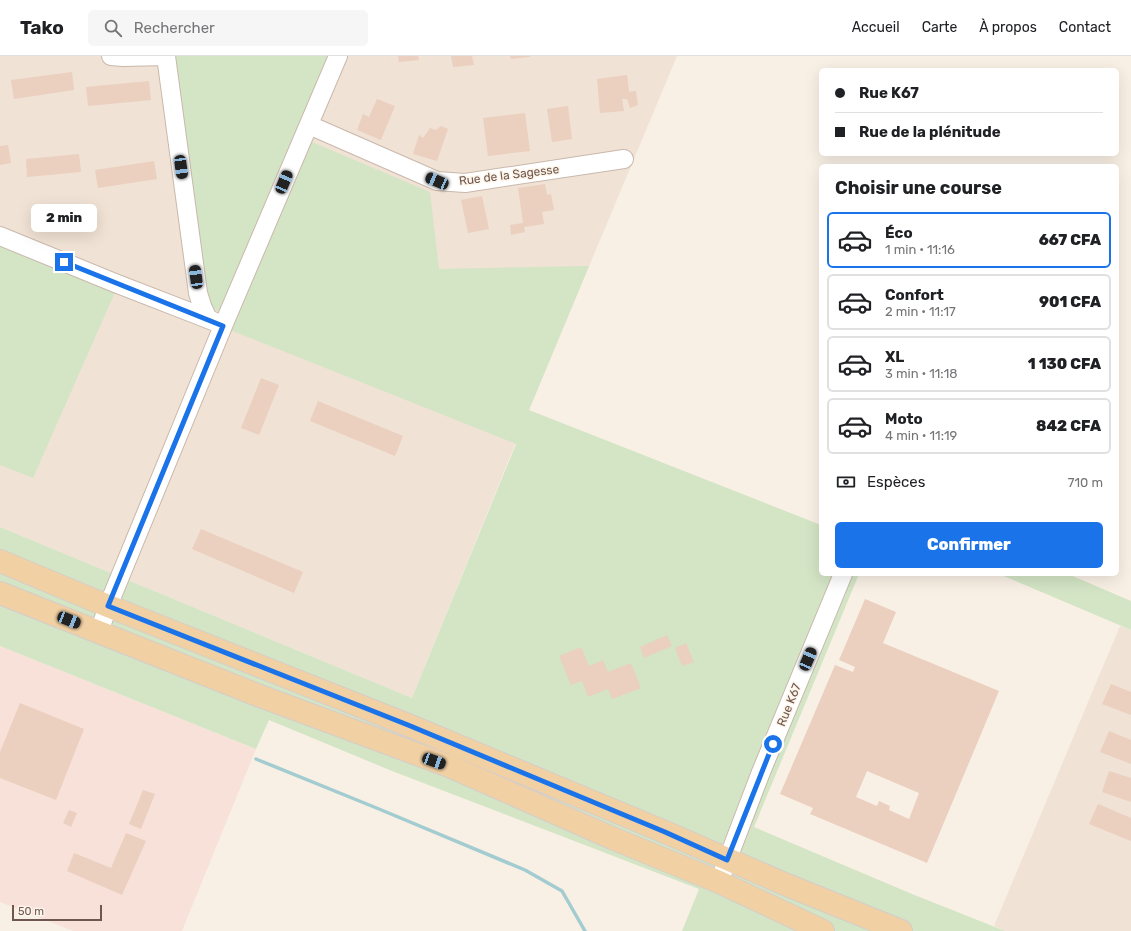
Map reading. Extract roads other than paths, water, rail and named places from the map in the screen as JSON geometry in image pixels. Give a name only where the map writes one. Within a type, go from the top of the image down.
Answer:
[{"type":"main road","points":[[0,561],[108,606],[408,725],[665,832],[794,888],[901,931]]},
{"type":"main road","points":[[0,593],[260,696],[449,766],[612,838],[718,882],[783,911],[823,931]]},
{"type":"main road","points":[[783,911],[794,888]]},
{"type":"street","points":[[111,56],[166,56],[198,293],[202,306],[216,322]]},
{"type":"street","points":[[99,632],[216,322],[309,125],[338,56]]},
{"type":"street","name":"Rue de la Sagesse","points":[[309,125],[437,181],[465,183],[624,159]]},
{"type":"street","points":[[0,236],[216,322]]},
{"type":"street","name":"Rue K67","points":[[718,882],[761,772],[842,576]]},
{"type":"waterway","points":[[256,759],[525,870],[562,891],[585,931]]}]
